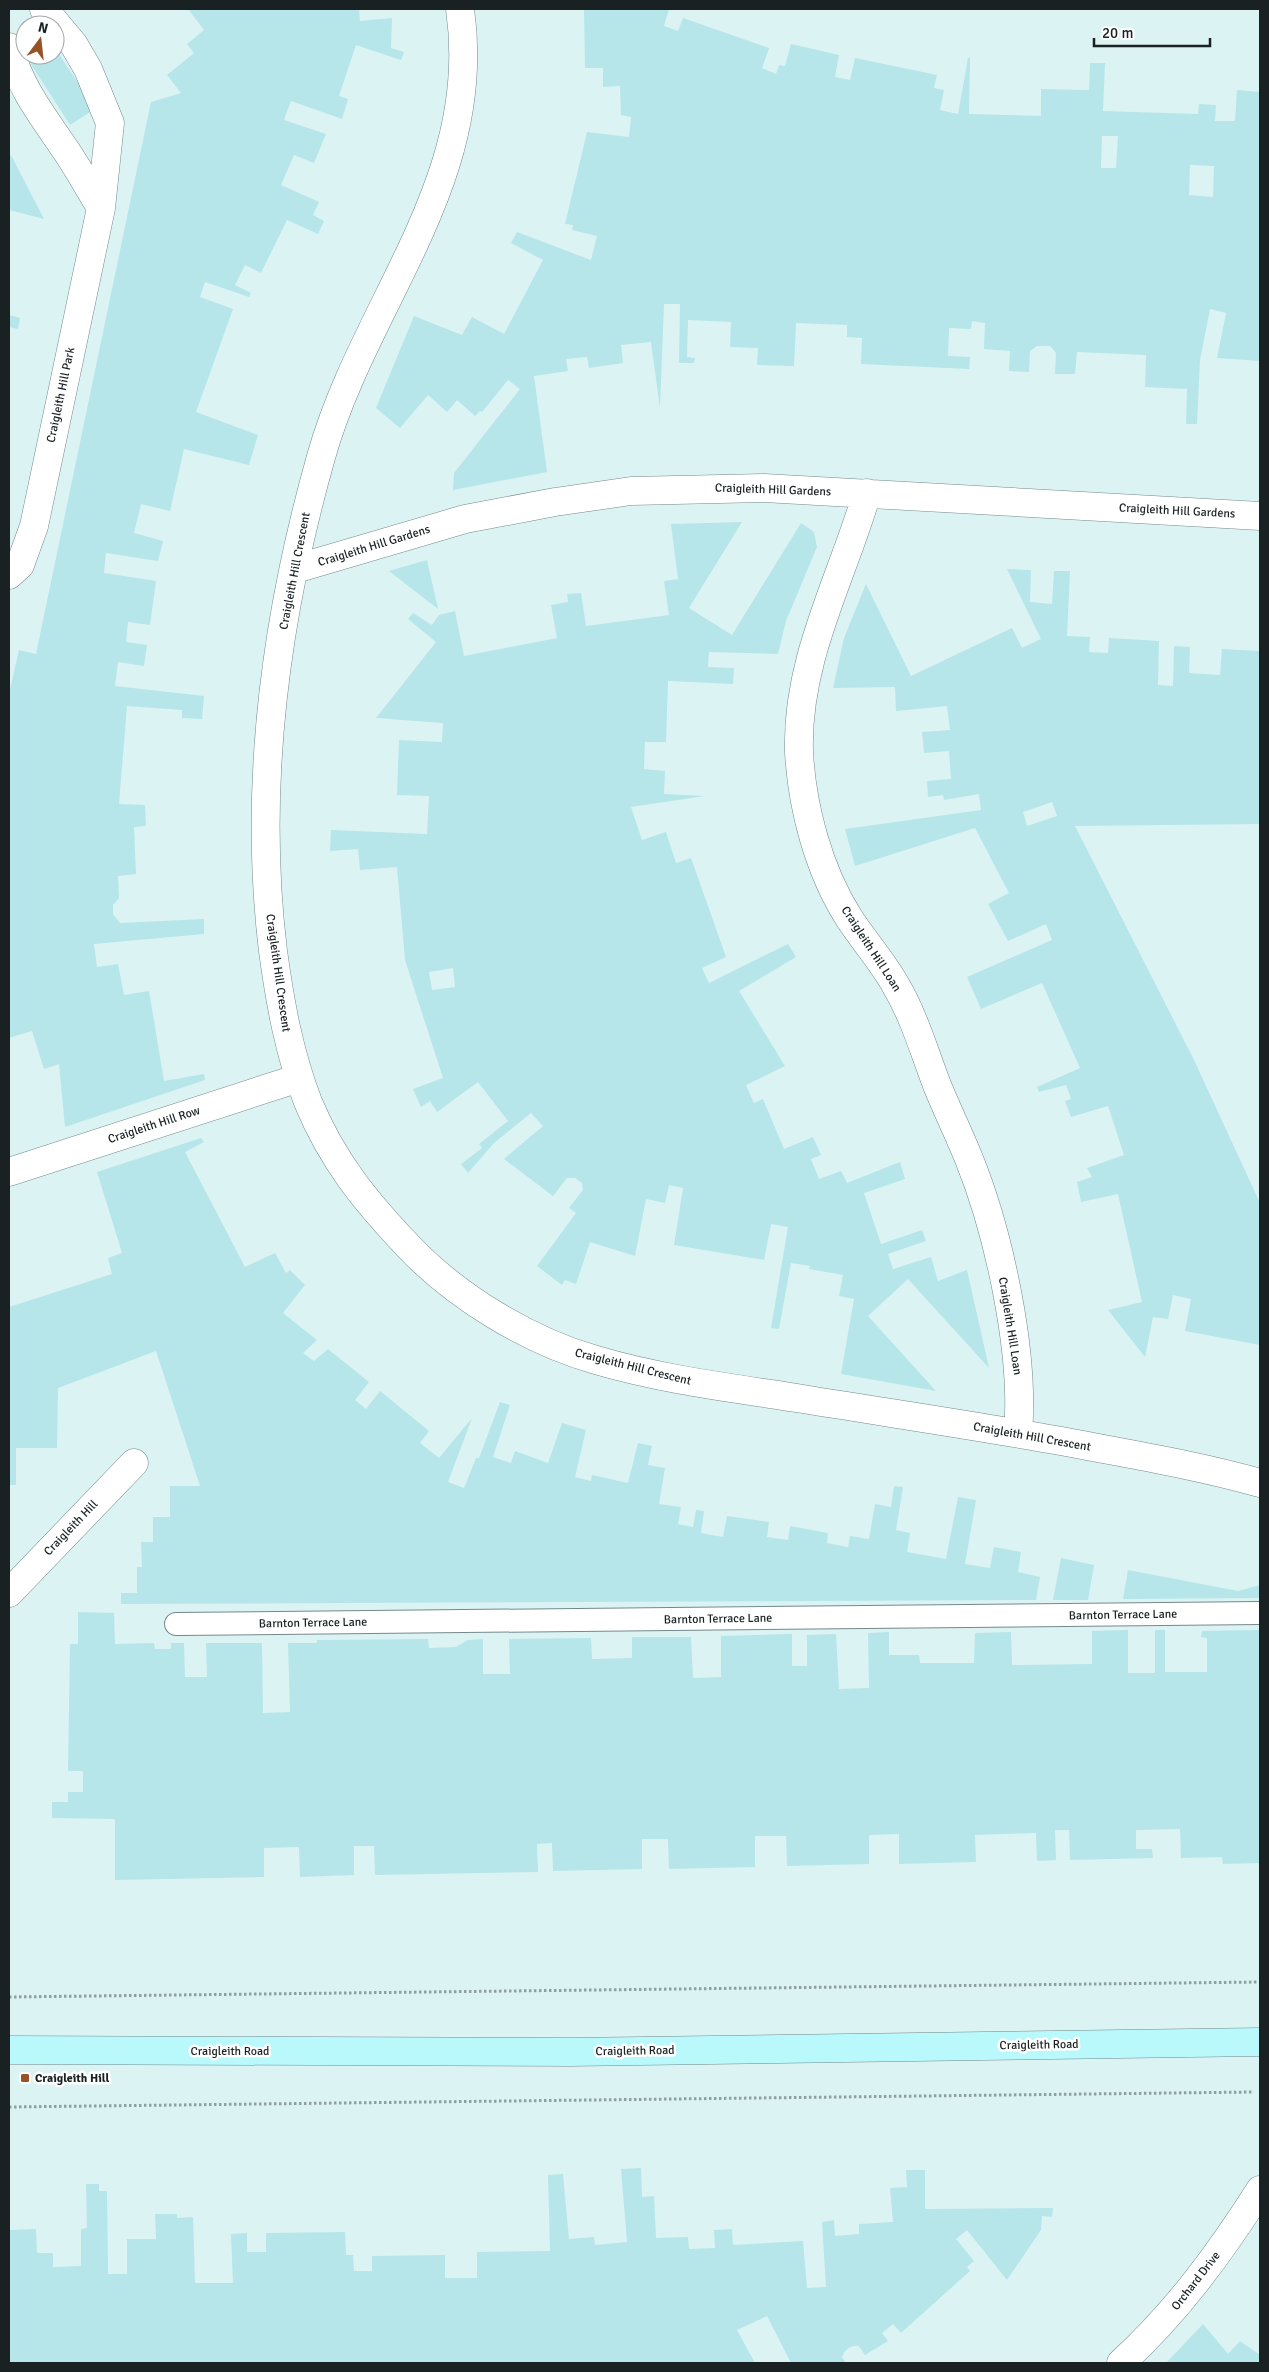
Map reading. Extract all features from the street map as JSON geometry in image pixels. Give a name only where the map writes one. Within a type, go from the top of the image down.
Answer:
[{"type":"main road","name":"Craigleith Road","points":[[9,2050],[570,2052],[1260,2042]]},
{"type":"street","name":"Craigleith Hill Park","points":[[9,575],[20,565],[34,526],[101,208],[110,123],[88,69],[74,45],[44,9]]},
{"type":"street","name":"Craigleith Hill Crescent","points":[[460,9],[462,72],[457,117],[443,174],[423,228],[362,349],[326,439],[309,499],[295,570],[277,670],[271,721],[267,770],[266,863],[269,917],[284,1026],[299,1078],[310,1107],[343,1168],[361,1195],[390,1228],[420,1259],[450,1284],[495,1314],[550,1343],[592,1359],[680,1381],[1018,1433],[1212,1470],[1260,1484]]},
{"type":"street","points":[[9,47],[16,70],[29,99],[69,156],[101,208]]},
{"type":"street","name":"Craigleith Hill Gardens","points":[[295,570],[465,519],[630,491],[727,487],[867,493],[1260,516]]},
{"type":"street","name":"Craigleith Hill Loan","points":[[867,493],[810,656],[799,725],[807,814],[832,887],[849,917],[896,985],[922,1041],[931,1069],[970,1160],[1003,1274],[1019,1380],[1018,1433]]},
{"type":"street","name":"Craigleith Hill Row","points":[[9,1172],[299,1078]]},
{"type":"street","name":"Craigleith Hill","points":[[9,1593],[134,1463]]},
{"type":"street","name":"Orchard Drive","points":[[1121,2363],[1163,2321],[1198,2280],[1234,2232],[1260,2190]]},
{"type":"lane","name":"Barnton Terrace Lane","points":[[176,1624],[1260,1613]]},
{"type":"path","points":[[9,1998],[1260,1982]]},
{"type":"path","points":[[9,2107],[1254,2092]]},
{"type":"shaded area","points":[[188,9],[359,9],[360,21],[392,18],[391,48],[404,52],[401,60],[356,45],[339,96],[348,99],[342,119],[291,101],[284,120],[326,134],[314,163],[294,155],[281,185],[319,202],[313,215],[324,221],[318,234],[287,220],[261,273],[245,265],[235,285],[251,293],[249,297],[205,282],[200,297],[233,309],[196,412],[258,435],[249,465],[184,449],[170,511],[141,504],[134,533],[163,541],[158,561],[106,553],[104,573],[156,581],[150,625],[128,622],[126,642],[147,645],[144,666],[118,662],[115,686],[204,696],[202,719],[182,718],[182,710],[127,706],[119,804],[145,805],[146,826],[134,827],[136,874],[118,876],[119,898],[113,905],[113,914],[120,923],[204,919],[204,934],[94,944],[97,967],[118,964],[124,995],[149,991],[164,1081],[204,1074],[205,1080],[65,1127],[59,1064],[44,1069],[32,1031],[9,1038],[9,694],[19,650],[36,654],[151,102],[181,93],[167,75],[194,53],[187,44],[204,30]]},
{"type":"shaded area","points":[[584,9],[669,9],[664,26],[678,31],[683,18],[769,48],[762,68],[776,74],[779,65],[785,66],[791,44],[839,55],[835,77],[850,80],[855,58],[937,75],[934,88],[944,90],[940,110],[958,114],[968,58],[970,58],[969,114],[1041,116],[1041,89],[1089,90],[1090,63],[1105,63],[1103,111],[1198,114],[1199,104],[1216,105],[1215,121],[1235,121],[1237,90],[1260,92],[1260,361],[1217,358],[1226,313],[1210,309],[1200,360],[1197,424],[1186,424],[1187,389],[1145,387],[1146,355],[1077,352],[1075,374],[1055,374],[1056,353],[1050,346],[1037,346],[1030,351],[1029,372],[1009,371],[1010,351],[984,349],[985,323],[972,321],[971,329],[949,328],[948,356],[970,357],[969,369],[861,364],[862,338],[847,337],[847,325],[796,323],[794,366],[757,365],[758,348],[730,347],[731,322],[688,320],[687,357],[695,358],[694,363],[679,363],[680,304],[664,304],[660,408],[651,342],[621,345],[623,363],[589,368],[587,357],[566,359],[568,371],[534,376],[547,472],[453,490],[454,473],[520,389],[508,380],[482,412],[480,411],[475,416],[457,400],[447,412],[428,395],[400,428],[376,408],[414,316],[462,335],[472,317],[504,334],[543,260],[511,243],[517,232],[591,260],[597,236],[572,230],[573,225],[565,224],[587,132],[629,137],[631,117],[621,115],[620,86],[603,87],[603,68],[585,68]],"holes":[[[1102,136],[1118,136],[1116,168],[1101,168]],[[1190,165],[1214,166],[1213,197],[1189,195]]]},
{"type":"shaded area","points":[[65,63],[95,109],[70,125],[31,65],[65,65]]},
{"type":"shaded area","points":[[11,155],[44,219],[9,210],[9,156]]},
{"type":"shaded area","points":[[9,315],[20,318],[18,329],[9,327]]},
{"type":"shaded area","points":[[742,522],[689,608],[732,635],[801,523],[814,532],[817,547],[786,621],[778,654],[709,652],[708,667],[734,668],[733,684],[668,681],[666,742],[645,742],[644,769],[665,771],[664,794],[705,796],[631,807],[642,840],[666,832],[676,863],[691,858],[726,957],[702,968],[709,983],[788,944],[796,957],[739,991],[785,1066],[746,1085],[754,1103],[763,1099],[784,1149],[813,1137],[821,1155],[811,1159],[819,1179],[841,1171],[847,1183],[900,1162],[905,1179],[864,1193],[881,1244],[922,1230],[926,1241],[888,1254],[893,1269],[931,1257],[938,1281],[967,1270],[989,1368],[908,1279],[868,1316],[936,1391],[841,1374],[854,1299],[839,1296],[843,1275],[809,1269],[810,1266],[791,1263],[779,1329],[771,1328],[788,1227],[771,1224],[764,1260],[674,1245],[683,1188],[669,1185],[665,1203],[646,1199],[635,1256],[590,1242],[576,1284],[565,1280],[562,1285],[537,1266],[576,1213],[569,1208],[583,1190],[582,1183],[575,1178],[567,1178],[553,1196],[504,1159],[543,1126],[531,1113],[494,1143],[468,1173],[461,1164],[482,1148],[479,1144],[508,1121],[478,1082],[437,1112],[430,1101],[421,1107],[413,1089],[443,1078],[405,960],[397,867],[360,870],[358,849],[330,851],[331,830],[427,834],[429,796],[397,795],[399,740],[442,742],[443,723],[376,718],[436,642],[408,619],[413,613],[432,625],[439,615],[455,611],[464,656],[557,638],[551,605],[568,602],[567,594],[581,593],[586,626],[669,615],[664,581],[678,579],[671,524]],"holes":[[[453,968],[455,987],[432,990],[429,972]]]},
{"type":"shaded area","points":[[427,560],[438,609],[389,571]]},
{"type":"shaded area","points":[[1007,569],[1031,570],[1030,602],[1052,604],[1054,571],[1070,571],[1067,636],[1090,637],[1089,652],[1108,653],[1109,638],[1159,641],[1158,685],[1173,686],[1174,646],[1190,647],[1189,673],[1220,675],[1222,649],[1260,651],[1260,824],[1075,826],[1194,1060],[1260,1203],[1260,1345],[1185,1331],[1191,1299],[1173,1295],[1168,1319],[1153,1317],[1145,1357],[1108,1310],[1142,1302],[1118,1194],[1081,1202],[1077,1182],[1092,1177],[1087,1168],[1124,1155],[1108,1106],[1071,1117],[1065,1101],[1071,1099],[1066,1085],[1039,1092],[1037,1087],[1080,1068],[1042,983],[981,1009],[967,977],[1052,940],[1046,924],[1008,941],[988,904],[1009,893],[975,828],[855,866],[845,829],[981,810],[979,794],[944,800],[943,795],[928,797],[927,781],[951,779],[949,751],[924,753],[922,732],[950,730],[947,706],[896,711],[895,687],[833,688],[844,638],[866,584],[911,676],[1012,628],[1022,648],[1041,639]],"holes":[[[1052,802],[1057,816],[1027,826],[1023,812]]]},
{"type":"shaded area","points":[[201,1138],[204,1142],[185,1152],[245,1267],[275,1253],[286,1273],[290,1270],[305,1285],[283,1313],[317,1340],[303,1353],[314,1361],[328,1349],[369,1382],[355,1400],[366,1409],[380,1391],[429,1431],[420,1443],[439,1458],[472,1418],[448,1482],[464,1488],[476,1458],[479,1458],[500,1402],[510,1405],[493,1457],[511,1463],[515,1451],[548,1463],[562,1423],[586,1430],[575,1477],[591,1481],[592,1475],[628,1483],[638,1443],[652,1446],[648,1465],[665,1468],[659,1504],[681,1507],[678,1524],[693,1527],[696,1510],[704,1511],[701,1533],[723,1537],[727,1516],[769,1522],[767,1537],[788,1540],[790,1526],[828,1533],[827,1543],[848,1547],[850,1536],[869,1539],[875,1504],[891,1507],[894,1486],[903,1487],[896,1530],[910,1533],[907,1552],[946,1559],[958,1497],[976,1500],[965,1564],[990,1568],[994,1547],[1021,1552],[1018,1572],[1040,1577],[1036,1600],[121,1604],[121,1593],[137,1593],[137,1567],[142,1567],[141,1542],[153,1542],[153,1517],[170,1517],[170,1486],[200,1486],[156,1351],[58,1388],[57,1448],[16,1448],[16,1485],[9,1485],[9,1307],[112,1274],[108,1258],[122,1253],[97,1172]]},
{"type":"shaded area","points":[[1061,1558],[1094,1565],[1088,1600],[1053,1600]]},
{"type":"shaded area","points":[[1128,1570],[1238,1591],[1260,1585],[1260,1598],[1123,1599]]},
{"type":"shaded area","points":[[78,1612],[114,1613],[115,1644],[154,1643],[155,1649],[171,1649],[171,1643],[184,1643],[185,1677],[207,1677],[206,1643],[262,1643],[263,1713],[290,1712],[288,1643],[317,1643],[317,1640],[428,1639],[429,1648],[456,1647],[468,1640],[483,1639],[483,1674],[510,1674],[509,1639],[591,1638],[592,1659],[632,1658],[632,1637],[691,1637],[693,1678],[721,1677],[721,1636],[792,1634],[792,1666],[807,1666],[807,1635],[836,1634],[839,1689],[869,1688],[868,1633],[889,1632],[889,1655],[919,1655],[920,1663],[974,1663],[975,1633],[1011,1632],[1012,1665],[1092,1664],[1092,1631],[1128,1630],[1128,1673],[1155,1673],[1155,1630],[1165,1630],[1165,1672],[1207,1672],[1207,1638],[1201,1637],[1202,1631],[1260,1630],[1260,1863],[1223,1864],[1222,1857],[1181,1858],[1180,1829],[1136,1830],[1136,1849],[1152,1849],[1153,1858],[1070,1860],[1069,1830],[1055,1830],[1056,1860],[1037,1861],[1036,1833],[975,1835],[976,1862],[899,1864],[899,1834],[869,1835],[869,1864],[787,1866],[786,1836],[755,1836],[755,1867],[669,1869],[668,1839],[642,1839],[642,1869],[553,1871],[552,1843],[537,1844],[538,1872],[375,1875],[374,1846],[354,1846],[354,1875],[300,1877],[299,1847],[264,1848],[264,1877],[115,1880],[115,1819],[52,1818],[52,1802],[68,1802],[68,1792],[83,1792],[83,1771],[68,1771],[70,1644],[78,1644]]},
{"type":"shaded area","points":[[641,2168],[642,2197],[654,2196],[656,2238],[688,2237],[689,2249],[715,2248],[714,2230],[732,2229],[733,2245],[803,2241],[807,2288],[826,2287],[822,2222],[834,2220],[835,2236],[859,2234],[859,2224],[893,2222],[890,2188],[907,2187],[906,2170],[925,2170],[925,2209],[1053,2208],[1052,2217],[1042,2216],[1041,2230],[1007,2280],[967,2230],[956,2239],[974,2261],[967,2267],[970,2271],[901,2333],[893,2324],[882,2333],[888,2341],[865,2355],[859,2346],[849,2348],[842,2357],[846,2363],[791,2363],[767,2316],[737,2330],[755,2363],[9,2363],[9,2230],[36,2229],[37,2253],[53,2253],[53,2267],[81,2266],[81,2229],[87,2228],[86,2184],[99,2184],[99,2191],[107,2191],[108,2274],[127,2274],[127,2239],[156,2239],[155,2214],[177,2214],[177,2218],[193,2217],[195,2283],[233,2283],[231,2234],[247,2233],[247,2252],[266,2252],[266,2233],[345,2232],[346,2255],[353,2255],[354,2271],[372,2271],[372,2256],[445,2255],[445,2278],[477,2278],[477,2252],[550,2251],[548,2175],[563,2174],[569,2239],[594,2237],[595,2245],[627,2242],[621,2169]]},
{"type":"shaded area","points":[[1203,2324],[1228,2354],[1240,2341],[1260,2355],[1260,2363],[1166,2363]]},
{"type":"place","name":"Craigleith Hill","points":[[25,2078]]}]
